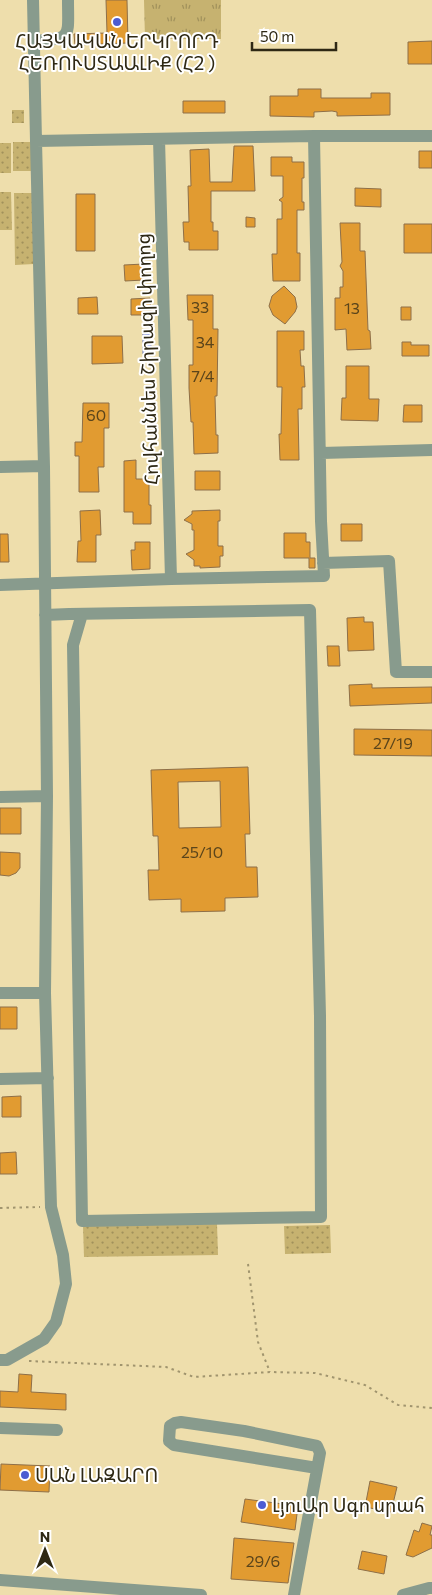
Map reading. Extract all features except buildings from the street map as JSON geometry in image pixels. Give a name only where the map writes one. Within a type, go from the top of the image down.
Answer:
[{"type":"street","points":[[0,1360],[7,1360],[44,1339],[56,1322],[66,1284],[63,1255],[51,1206],[46,993],[47,796],[44,466],[33,0]]},
{"type":"street","points":[[33,41],[59,40],[64,36],[68,30],[68,0]]},
{"type":"street","points":[[0,585],[44,582],[324,576],[314,136]]},
{"type":"street","points":[[36,141],[432,136]]},
{"type":"street","name":"Հովհաննես Շիրազի փողոց","points":[[159,139],[171,579]]},
{"type":"street","points":[[321,453],[432,450]]},
{"type":"street","points":[[0,467],[44,466]]},
{"type":"street","points":[[323,563],[389,561],[396,672],[432,672]]},
{"type":"street","points":[[45,615],[82,614],[310,610],[320,1016],[321,1217],[82,1221],[73,645],[82,614]]},
{"type":"street","points":[[0,797],[47,796]]},
{"type":"street","points":[[0,994],[46,993]]},
{"type":"street","points":[[0,1079],[48,1078]]},
{"type":"street","points":[[294,1595],[320,1453],[318,1446],[181,1422],[170,1426],[169,1441],[174,1445],[317,1468]]},
{"type":"street","points":[[0,1428],[57,1430]]},
{"type":"street","points":[[0,1580],[201,1595]]},
{"type":"street","points":[[403,1595],[432,1588]]},
{"type":"path","points":[[0,1208],[51,1206]]},
{"type":"path","points":[[248,1264],[258,1342],[270,1372]]},
{"type":"path","points":[[27,1361],[166,1367],[194,1377],[270,1372],[315,1373],[365,1385],[398,1405],[432,1408]]},
{"type":"green space","points":[[144,0],[221,0],[221,39],[145,39]]},
{"type":"green space","points":[[12,110],[24,110],[24,123],[12,123]]},
{"type":"green space","points":[[13,142],[33,142],[33,171],[13,171]]},
{"type":"green space","points":[[0,143],[11,143],[11,173],[0,173]]},
{"type":"green space","points":[[0,192],[11,192],[12,230],[0,230]]},
{"type":"green space","points":[[14,193],[34,193],[34,264],[15,265]]},
{"type":"green space","points":[[217,1224],[218,1255],[84,1257],[83,1226]]},
{"type":"green space","points":[[330,1225],[331,1253],[285,1254],[284,1226]]},
{"type":"water","points":[[143,334],[151,334],[151,354],[143,354]]},
{"type":"place","name":"ՀԱՅԿԱԿԱՆ ԵՐԿՐՈՐԴ ՀԵՌՈՒՍՏԱԱԼԻՔ (Հ2 )","points":[[117,22]]},
{"type":"place","name":"ՍԱՆ ԼԱԶԱՐՈ","points":[[25,1475]]},
{"type":"place","name":"ԼյուԱր Սգո սրահ","points":[[262,1505]]}]
